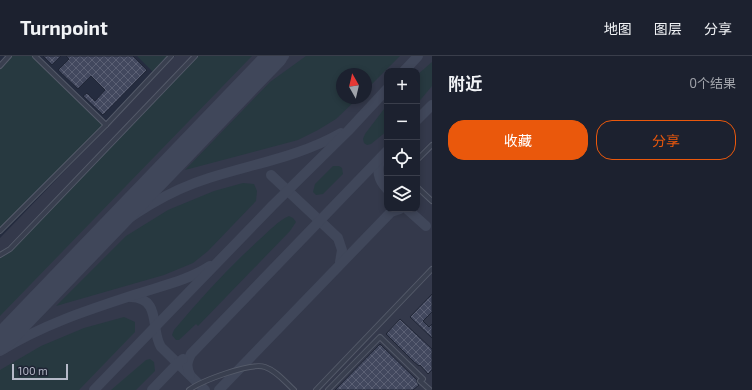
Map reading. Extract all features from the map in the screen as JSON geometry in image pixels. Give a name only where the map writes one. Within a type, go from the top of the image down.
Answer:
[{"type":"street","points":[[0,66],[9,56]]},
{"type":"street","points":[[36,56],[106,124]]},
{"type":"street","points":[[0,231],[171,56]]},
{"type":"street","points":[[0,255],[10,249],[195,56]]},
{"type":"street","points":[[420,157],[431,148]]},
{"type":"street","points":[[420,190],[432,202]]},
{"type":"street","points":[[316,390],[432,269]]},
{"type":"street","points":[[328,390],[380,337],[423,379],[420,381],[430,390]]},
{"type":"street","points":[[189,390],[205,381],[255,365],[263,366],[275,372],[294,390]]},
{"type":"shaded area","points":[[9,56],[35,56],[106,125],[0,231],[0,66]]},
{"type":"shaded area","points":[[137,56],[171,56],[154,73]]},
{"type":"shaded area","points":[[175,56],[432,56],[432,390],[0,390],[0,238]]},
{"type":"shaded area","points":[[193,56],[252,56],[0,316],[0,252],[10,246]]},
{"type":"shaded area","points":[[306,56],[400,56],[388,68],[384,68],[384,72],[372,84],[372,68],[336,68],[336,104],[352,104],[336,119],[318,130],[298,140],[185,170],[270,82]]},
{"type":"shaded area","points":[[432,62],[432,86],[420,100],[420,72]]},
{"type":"shaded area","points":[[384,109],[384,133],[371,144],[367,145],[364,143],[363,139],[365,134]]},
{"type":"shaded area","points":[[333,166],[339,166],[342,168],[343,174],[323,194],[316,195],[313,192],[315,184]]},
{"type":"shaded area","points":[[243,183],[254,184],[257,191],[256,201],[208,251],[193,263],[164,275],[56,306],[126,236],[168,210],[214,191]]},
{"type":"shaded area","points":[[289,216],[296,222],[290,231],[198,326],[196,324],[179,340],[176,340],[172,335],[174,330],[205,295],[226,272],[277,223]]},
{"type":"shaded area","points":[[124,317],[135,322],[135,332],[79,390],[0,390],[0,370],[41,346],[84,328]]},
{"type":"shaded area","points":[[150,359],[154,362],[155,371],[136,390],[111,390],[146,360]]},
{"type":"building","points":[[43,56],[61,56],[52,65]]},
{"type":"building","points":[[66,56],[133,56],[147,70],[103,115],[83,96],[87,93],[95,101],[105,90],[91,76],[78,89],[58,70],[69,59]]},
{"type":"building","points":[[432,294],[432,312],[423,321],[429,327],[432,324],[432,338],[410,317]]},
{"type":"building","points":[[400,319],[432,349],[432,370],[428,374],[386,334]]},
{"type":"building","points":[[380,344],[417,380],[419,385],[413,390],[335,390]]},
{"type":"taxiway","points":[[236,97],[255,78],[284,56]]},
{"type":"taxiway","points":[[407,68],[418,56]]},
{"type":"taxiway","points":[[94,390],[273,205],[348,131],[384,92]]},
{"type":"taxiway","points":[[420,117],[432,105]]},
{"type":"taxiway","points":[[97,242],[136,213],[164,197],[194,183],[293,154],[310,148],[341,133]]},
{"type":"taxiway","points":[[190,375],[188,364],[191,354],[384,154]]},
{"type":"taxiway","points":[[381,158],[378,171],[384,185]]},
{"type":"taxiway","points":[[271,175],[338,238],[342,250],[340,262]]},
{"type":"taxiway","points":[[219,390],[391,212]]},
{"type":"taxiway","points":[[410,212],[426,226]]},
{"type":"taxiway","points":[[0,351],[33,333],[67,318],[184,279],[210,266]]},
{"type":"taxiway","points":[[131,297],[141,299],[147,303],[154,316],[156,332],[161,347],[205,390]]},
{"type":"taxiway","points":[[152,390],[183,359]]},
{"type":"runway","points":[[0,342],[275,56]]}]
